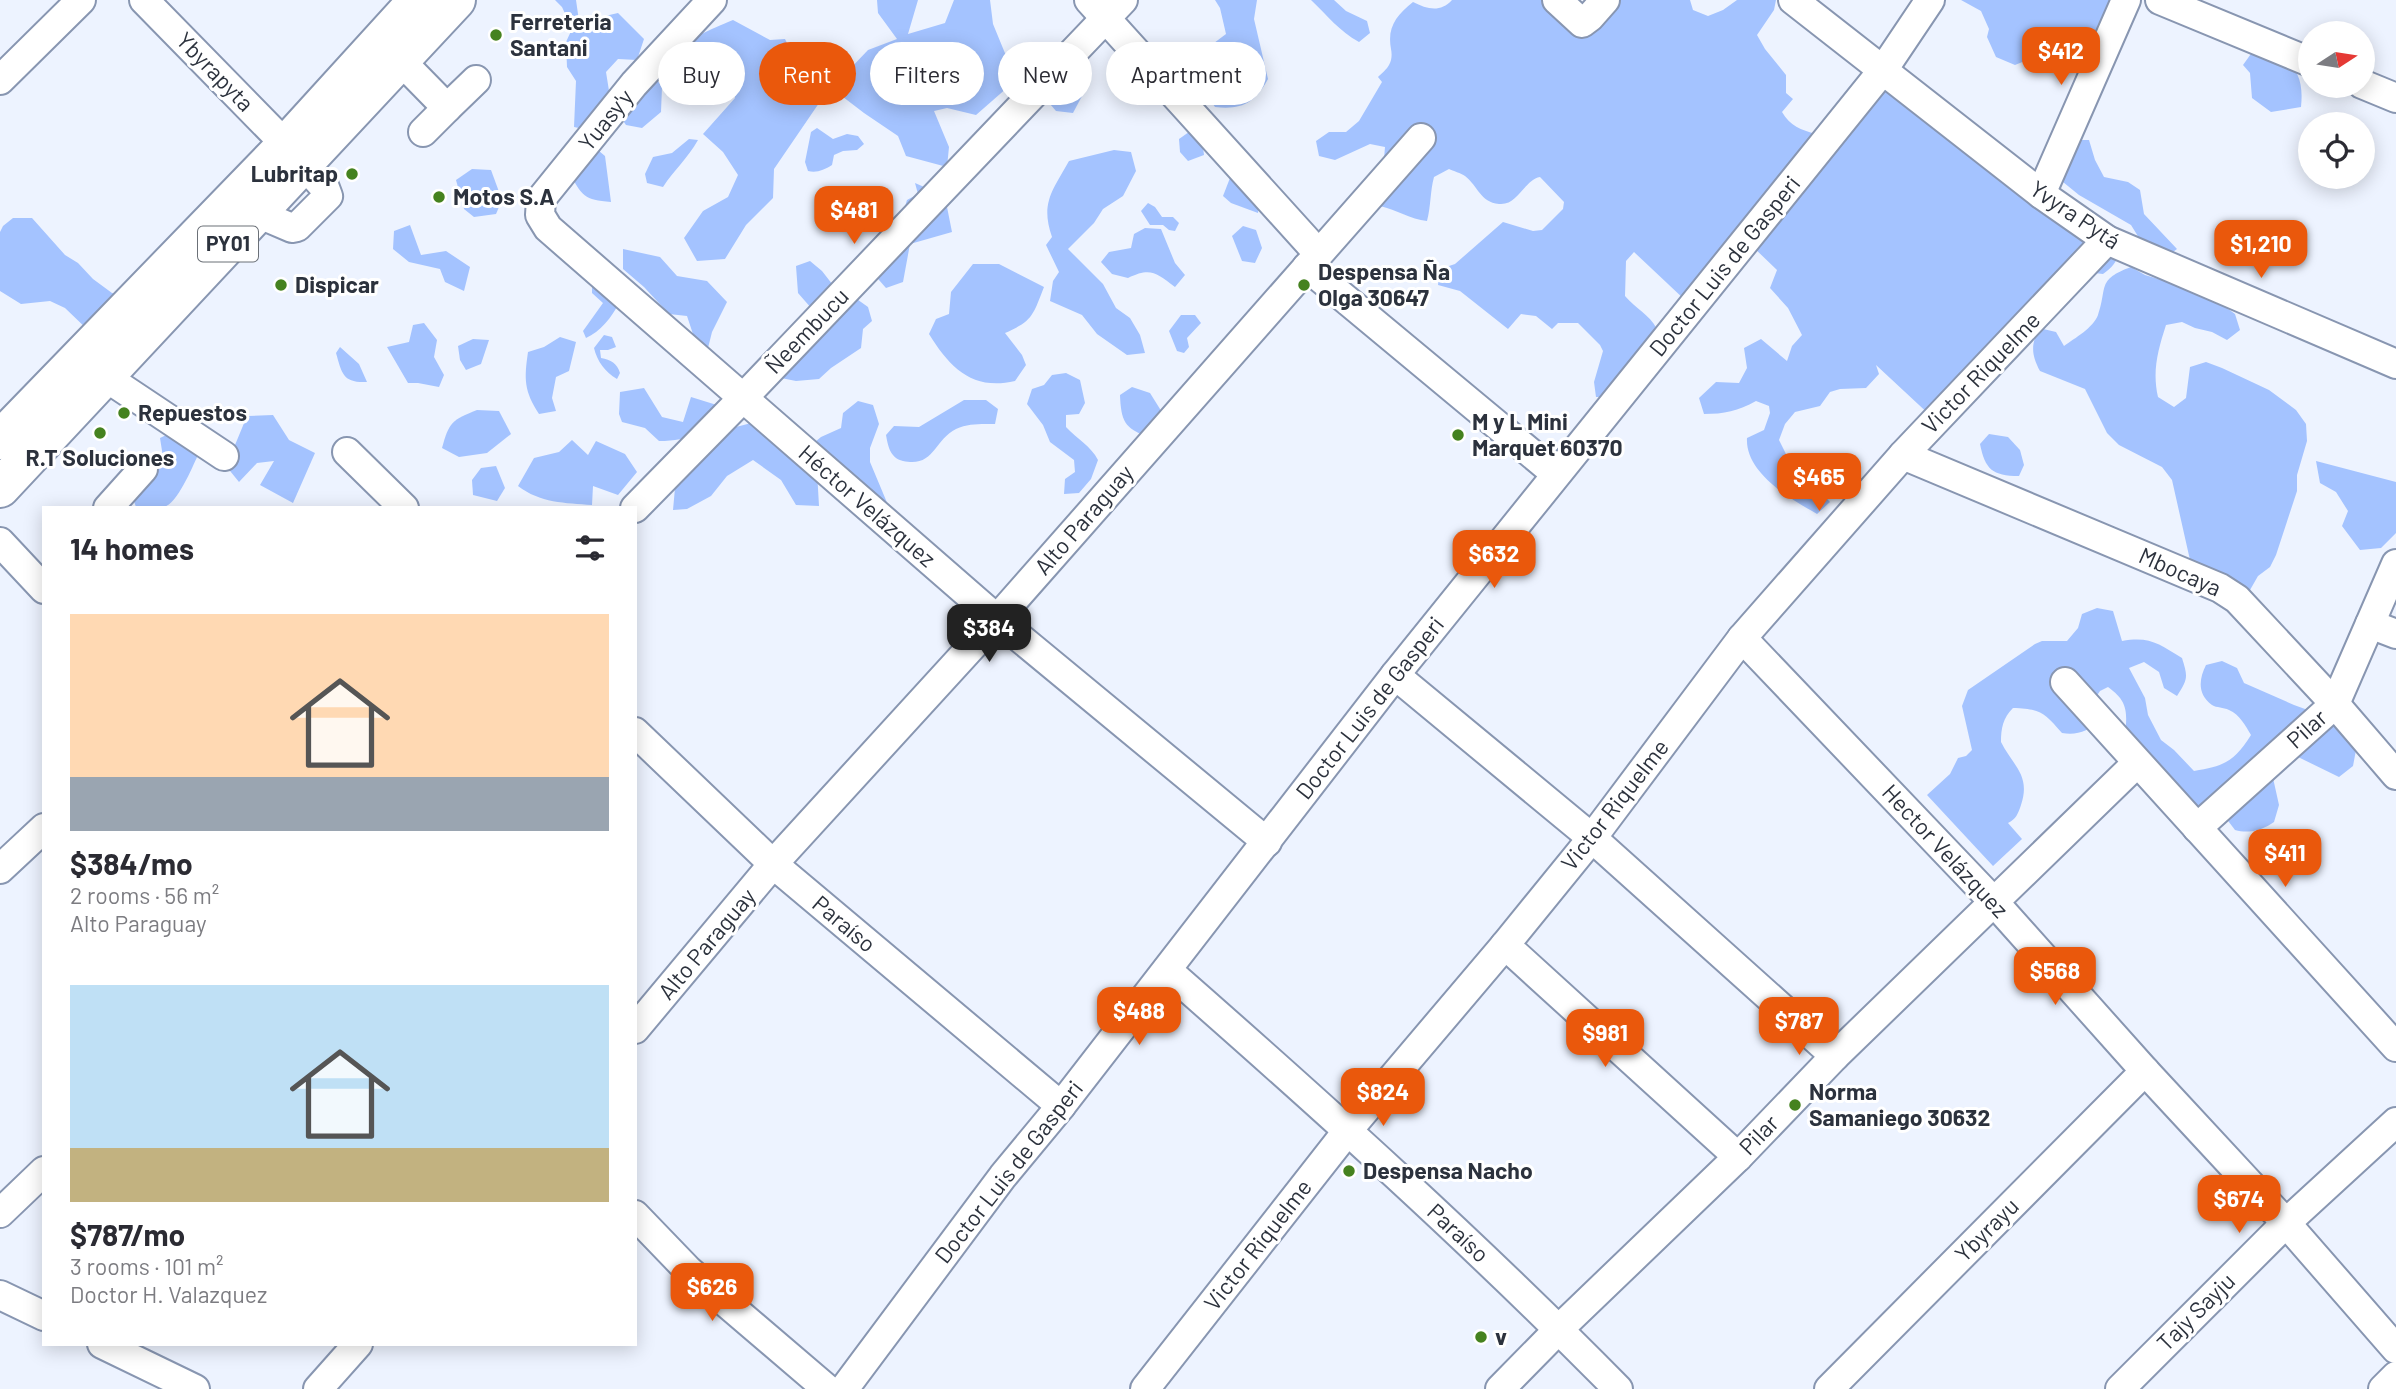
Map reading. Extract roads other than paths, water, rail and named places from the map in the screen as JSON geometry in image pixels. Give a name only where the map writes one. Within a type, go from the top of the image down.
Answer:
[{"type":"highway","name":"PY01","points":[[0,488],[257,213],[294,155],[418,0]]},
{"type":"highway","name":"PY01","points":[[0,440],[294,155],[400,60],[457,0]]},
{"type":"street","points":[[0,80],[81,0]]},
{"type":"street","name":"Ybyrapyta","points":[[144,0],[294,155]]},
{"type":"street","name":"Yuasy'y","points":[[540,215],[541,199],[634,84],[712,0]]},
{"type":"street","points":[[1558,0],[1582,23],[1590,18],[1605,0]]},
{"type":"street","name":"Yvyra Pytá","points":[[1793,0],[2041,194],[2107,240],[2396,364]]},
{"type":"street","name":"Doctor Luis de Gasperi","points":[[844,1389],[1003,1176],[1061,1106],[1395,675],[1883,70],[1930,0]]},
{"type":"street","points":[[2041,194],[2126,0]]},
{"type":"street","points":[[2160,0],[2298,57]]},
{"type":"street","points":[[1106,6],[1312,260],[1556,474]]},
{"type":"street","name":"Ñeembucu","points":[[637,506],[743,398],[1106,6]]},
{"type":"street","points":[[400,60],[447,108]]},
{"type":"street","points":[[423,132],[476,80]]},
{"type":"street","points":[[2375,89],[2396,98]]},
{"type":"street","name":"Alto Paraguay","points":[[637,1026],[773,864],[997,619],[1421,138]]},
{"type":"street","name":"Héctor Velázquez","points":[[540,215],[548,228],[997,619],[1267,842]]},
{"type":"street","name":"Victor Riquelme","points":[[1145,1389],[1349,1129],[1592,838],[1742,638],[1903,455],[2107,240]]},
{"type":"street","points":[[104,376],[224,456]]},
{"type":"street","points":[[347,452],[386,502]]},
{"type":"street","name":"Mbocaya","points":[[1903,455],[2220,588],[2237,599],[2335,704],[2396,775]]},
{"type":"street","points":[[110,506],[143,468]]},
{"type":"street","points":[[0,542],[42,583]]},
{"type":"street","name":"Pilar","points":[[2197,828],[2335,704],[2396,564]]},
{"type":"street","points":[[2370,624],[2396,634]]},
{"type":"street","name":"Hector Velázquez","points":[[1742,638],[1994,901],[2145,1071],[2286,1223],[2396,1349]]},
{"type":"street","points":[[1395,675],[1592,838],[1835,1056]]},
{"type":"street","points":[[2065,682],[2136,764],[2396,1047]]},
{"type":"street","name":"Paraíso","points":[[637,734],[773,864],[1061,1106]]},
{"type":"street","name":"Pilar","points":[[1500,1389],[1738,1157],[1835,1056],[2136,764]]},
{"type":"street","points":[[0,869],[42,830]]},
{"type":"street","points":[[1505,945],[1738,1157]]},
{"type":"street","name":"Paraíso","points":[[1167,970],[1349,1129],[1559,1329],[1618,1389]]},
{"type":"street","name":"Ybyrayu","points":[[1829,1389],[2145,1071]]},
{"type":"street","name":"Tajy Sayju","points":[[2120,1389],[2286,1223],[2396,1122]]},
{"type":"street","points":[[0,1213],[42,1173]]},
{"type":"street","points":[[637,1217],[689,1271],[827,1389]]},
{"type":"street","points":[[0,1295],[42,1315]]},
{"type":"street","points":[[106,1346],[195,1389]]},
{"type":"street","points":[[318,1389],[356,1346]]},
{"type":"street","points":[[2383,1389],[2396,1376]]},
{"type":"place","name":"Ferreteria Santani","points":[[496,35]]},
{"type":"place","name":"Lubritap","points":[[352,174]]},
{"type":"place","name":"Motos S.A","points":[[439,197]]},
{"type":"place","name":"Dispicar","points":[[281,285]]},
{"type":"place","name":"Despensa Ña Olga 30647","points":[[1304,285]]},
{"type":"place","name":"Repuestos","points":[[124,413]]},
{"type":"place","name":"R.T Soluciones","points":[[100,433]]},
{"type":"place","name":"M y L Mini Marquet 60370","points":[[1458,435]]},
{"type":"place","name":"Norma Samaniego 30632","points":[[1795,1105]]},
{"type":"place","name":"Despensa Nacho","points":[[1349,1171]]},
{"type":"place","name":"v","points":[[1481,1337]]}]
